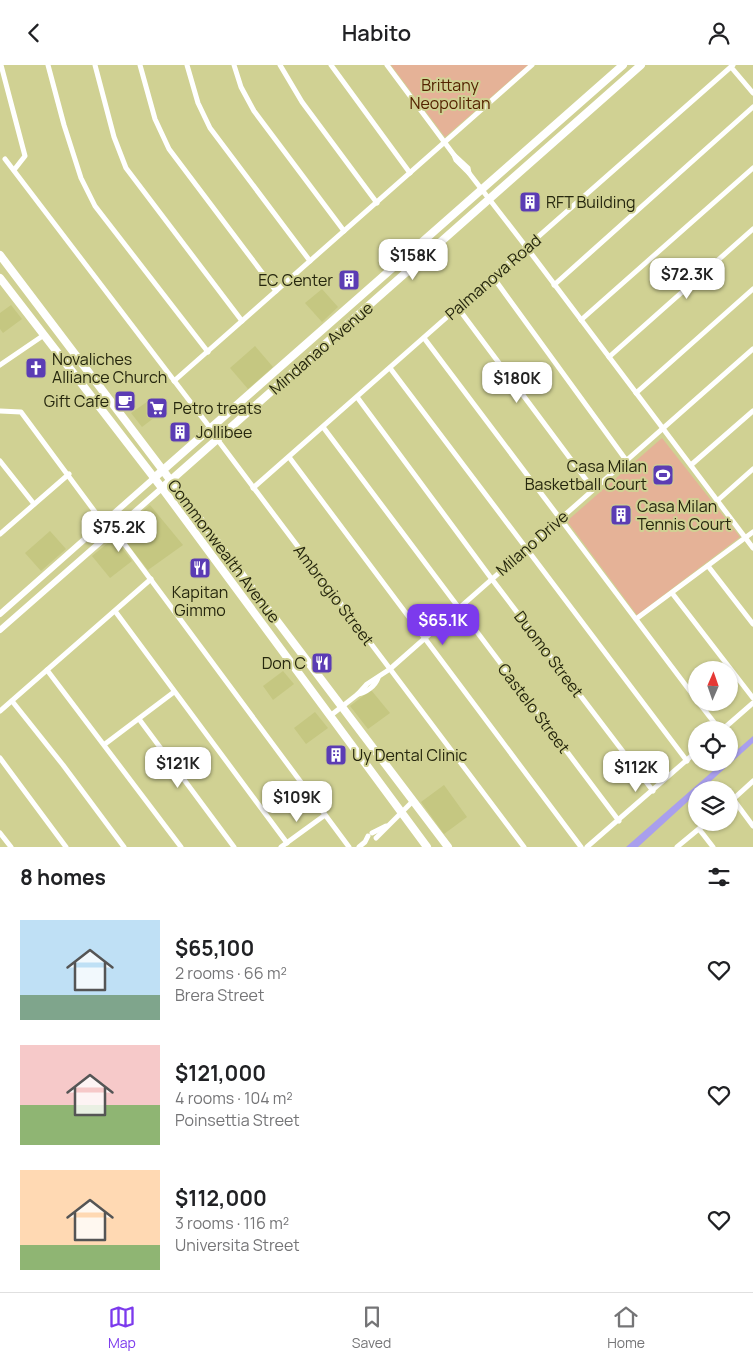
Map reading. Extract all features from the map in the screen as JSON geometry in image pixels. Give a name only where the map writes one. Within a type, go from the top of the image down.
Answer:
[{"type":"main road","name":"Mindanao Avenue","points":[[154,478],[623,65]]},
{"type":"main road","name":"Mindanao Avenue","points":[[162,489],[641,65]]},
{"type":"main road","name":"Commonwealth Avenue","points":[[0,255],[448,847]]},
{"type":"main road","name":"Commonwealth Avenue","points":[[0,278],[154,478],[427,847]]},
{"type":"main road","points":[[211,429],[218,439]]},
{"type":"street","points":[[0,65],[25,156],[14,170]]},
{"type":"street","points":[[48,65],[81,178],[95,207],[208,352]]},
{"type":"street","points":[[95,65],[114,137],[126,167],[242,321]]},
{"type":"street","points":[[140,65],[155,119],[169,149],[276,291]]},
{"type":"street","points":[[187,65],[198,103],[210,128],[310,261]]},
{"type":"street","points":[[234,65],[241,87],[254,111],[344,231]]},
{"type":"street","points":[[280,65],[302,102],[377,203]]},
{"type":"street","points":[[331,65],[410,173]]},
{"type":"street","points":[[387,65],[445,142],[464,171],[469,173],[527,248],[753,548]]},
{"type":"street","points":[[174,381],[532,65]]},
{"type":"street","points":[[732,66],[753,93]]},
{"type":"street","name":"Palmanova Road","points":[[253,488],[732,66]]},
{"type":"street","points":[[554,285],[753,107]]},
{"type":"street","points":[[5,159],[211,429]]},
{"type":"street","points":[[581,321],[753,168]]},
{"type":"street","points":[[609,357],[753,229]]},
{"type":"street","points":[[493,277],[626,460]]},
{"type":"street","points":[[636,393],[753,289]]},
{"type":"street","points":[[458,308],[593,489]]},
{"type":"street","points":[[0,365],[44,335]]},
{"type":"street","points":[[424,338],[688,688]]},
{"type":"street","name":"Milano Drive","points":[[330,716],[358,694],[363,693],[376,683],[378,678],[424,637],[753,349]]},
{"type":"street","points":[[390,368],[687,761],[587,847]]},
{"type":"street","name":"Duomo Street","points":[[357,397],[491,578],[653,791]]},
{"type":"street","points":[[0,411],[21,411],[104,523]]},
{"type":"street","points":[[691,465],[753,411]]},
{"type":"street","name":"Castelo Street","points":[[323,427],[619,821]]},
{"type":"street","name":"Ambrogio Street","points":[[218,439],[524,847]]},
{"type":"street","points":[[289,457],[582,847]]},
{"type":"street","points":[[0,461],[34,505]]},
{"type":"street","points":[[717,501],[753,469]]},
{"type":"street","points":[[0,534],[69,475]]},
{"type":"street","name":"Mindanao Avenue","points":[[0,614],[154,478]]},
{"type":"street","name":"Mindanao Avenue","points":[[0,630],[162,489]]},
{"type":"street","points":[[114,530],[349,847]]},
{"type":"street","points":[[636,619],[753,532]]},
{"type":"street","points":[[708,566],[753,624]]},
{"type":"street","points":[[0,711],[151,579]]},
{"type":"street","points":[[672,593],[753,698]]},
{"type":"street","points":[[115,611],[284,845],[325,815]]},
{"type":"street","points":[[47,670],[105,744],[181,847]]},
{"type":"street","points":[[105,744],[174,692]]},
{"type":"street","points":[[12,701],[63,765],[124,847]]},
{"type":"street","points":[[732,721],[753,703]]},
{"type":"street","points":[[706,711],[714,721]]},
{"type":"street","points":[[139,719],[234,847]]},
{"type":"street","points":[[0,757],[66,847]]},
{"type":"street","points":[[738,795],[753,781]]},
{"type":"street","points":[[358,847],[371,838],[378,828],[386,826],[413,801]]},
{"type":"street","points":[[738,809],[753,827]]},
{"type":"street","points":[[677,847],[697,831]]},
{"type":"street","points":[[701,831],[713,847]]},
{"type":"street","points":[[0,833],[11,847]]},
{"type":"shaded area","points":[[322,289],[338,307],[322,322],[305,303]]},
{"type":"shaded area","points":[[11,305],[22,319],[3,333],[0,329],[0,313]]},
{"type":"shaded area","points":[[255,346],[273,367],[248,389],[230,368]]},
{"type":"shaded area","points":[[154,397],[163,411],[142,427],[131,413]]},
{"type":"shaded area","points":[[150,505],[183,545],[148,570],[118,532]]},
{"type":"shaded area","points":[[50,531],[66,549],[41,571],[25,553]]},
{"type":"shaded area","points":[[114,538],[132,561],[110,578],[92,556]]},
{"type":"shaded area","points":[[283,671],[294,684],[273,700],[263,686]]},
{"type":"shaded area","points":[[371,690],[390,713],[368,729],[350,706]]},
{"type":"shaded area","points":[[315,712],[328,728],[306,744],[294,728]]},
{"type":"shaded area","points":[[753,736],[753,743],[738,757],[738,749]]},
{"type":"shaded area","points":[[713,771],[722,771],[711,781],[701,781]]},
{"type":"shaded area","points":[[444,785],[467,817],[444,834],[421,802]]},
{"type":"shaded area","points":[[688,793],[688,801],[638,847],[626,847]]},
{"type":"green space","name":"Brittany Neopolitan","points":[[391,65],[528,65],[445,137]]},
{"type":"green space","points":[[662,438],[740,537],[637,615],[567,521]]},
{"type":"place","name":"RFT Building","points":[[530,202]]},
{"type":"place","name":"EC Center","points":[[349,280]]},
{"type":"place","name":"Novaliches Alliance Church","points":[[36,368]]},
{"type":"place","name":"Gift Cafe","points":[[125,401]]},
{"type":"place","name":"Petro treats","points":[[157,408]]},
{"type":"place","name":"Jollibee","points":[[180,432]]},
{"type":"place","name":"Casa Milan Basketball Court","points":[[663,475]]},
{"type":"place","name":"Casa Milan Tennis Court","points":[[621,515]]},
{"type":"place","name":"Kapitan Gimmo","points":[[200,568]]},
{"type":"place","name":"Don C","points":[[322,663]]},
{"type":"place","name":"Uy Dental Clinic","points":[[336,755]]}]
